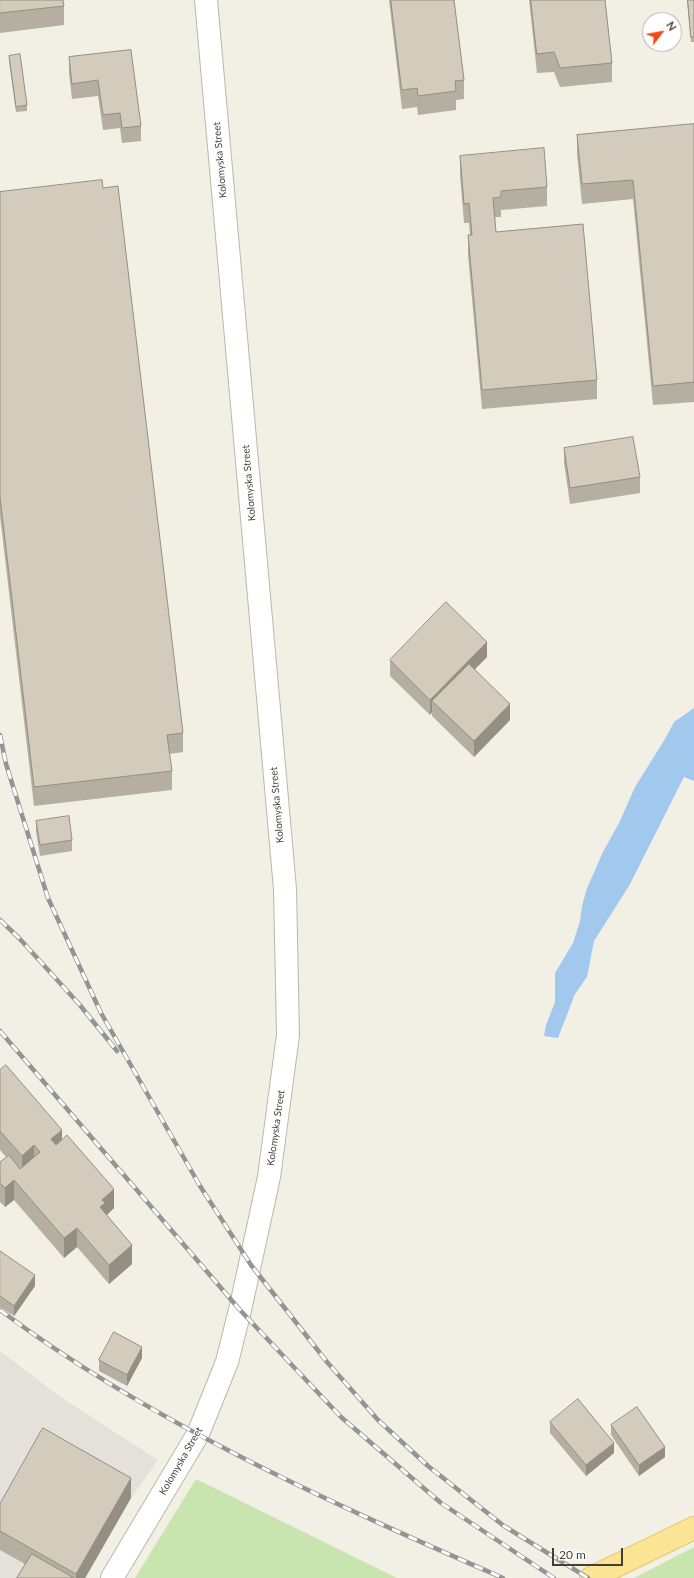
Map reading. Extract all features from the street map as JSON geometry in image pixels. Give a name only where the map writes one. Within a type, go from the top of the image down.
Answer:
[{"type":"main road","points":[[591,1578],[694,1528]]},
{"type":"street","name":"Kolomyska Street","points":[[112,1578],[198,1434],[227,1362],[251,1265],[269,1177],[288,1035],[285,889],[206,0]]},
{"type":"shaded area","points":[[0,1351],[59,1396],[158,1460],[131,1498],[86,1578],[0,1578]]},
{"type":"green space","points":[[196,1479],[397,1578],[135,1578]]},
{"type":"green space","points":[[694,1547],[694,1578],[634,1578]]},
{"type":"water","points":[[694,708],[694,781],[684,777],[629,886],[594,941],[587,977],[575,994],[558,1038],[544,1036],[546,1025],[555,1002],[555,973],[573,943],[580,921],[587,888],[603,852],[619,823],[635,787],[674,722]]},
{"type":"building","points":[[0,0],[63,0],[64,6],[0,13]]},
{"type":"building","points":[[391,0],[454,0],[464,80],[455,81],[456,91],[418,96],[417,88],[402,90]]},
{"type":"building","points":[[531,0],[605,0],[612,63],[560,68],[554,52],[537,54]]},
{"type":"building","points":[[688,0],[694,0],[694,37],[691,37]]},
{"type":"building","points":[[131,50],[141,126],[122,128],[120,113],[103,115],[98,80],[72,84],[69,57]]},
{"type":"building","points":[[20,54],[27,105],[16,107],[9,56]]},
{"type":"building","points":[[694,124],[694,382],[653,386],[633,180],[582,184],[577,135]]},
{"type":"building","points":[[544,148],[547,187],[501,191],[501,197],[493,198],[496,232],[583,224],[597,380],[482,390],[468,235],[472,235],[469,203],[464,204],[460,156]]},
{"type":"building","points":[[102,180],[103,188],[118,186],[183,733],[167,735],[172,771],[34,787],[0,497],[0,192]]},
{"type":"building","points":[[633,437],[640,477],[570,488],[564,448]]},
{"type":"building","points":[[446,602],[487,642],[430,700],[390,660]]},
{"type":"building","points":[[469,664],[510,704],[474,741],[432,701]]},
{"type":"building","points":[[69,816],[72,840],[40,845],[36,821]]},
{"type":"building","points":[[6,1065],[62,1130],[51,1139],[56,1145],[67,1135],[114,1189],[102,1200],[105,1203],[100,1207],[132,1245],[109,1265],[77,1228],[64,1238],[14,1180],[5,1188],[0,1183],[0,1162],[9,1155],[20,1169],[40,1152],[34,1145],[22,1156],[0,1131],[0,1070]]},
{"type":"building","points":[[0,1251],[35,1275],[14,1306],[0,1296]]},
{"type":"building","points":[[114,1332],[142,1347],[127,1375],[99,1360]]},
{"type":"building","points":[[578,1399],[614,1443],[586,1465],[550,1422]]},
{"type":"building","points":[[637,1407],[665,1447],[639,1465],[611,1425]]},
{"type":"building","points":[[43,1428],[131,1478],[76,1574],[0,1531],[0,1504]]},
{"type":"building","points":[[32,1554],[74,1578],[17,1578]]},
{"type":"railway","points":[[0,735],[6,764],[48,898],[101,1013],[200,1186],[251,1265],[327,1362],[378,1420],[428,1466],[504,1526],[588,1578]]},
{"type":"railway","points":[[0,920],[19,938],[79,1004],[117,1051]]},
{"type":"railway","points":[[0,1031],[240,1310],[341,1417],[441,1503],[554,1578]]},
{"type":"railway","points":[[0,1310],[58,1351],[181,1425],[308,1490],[503,1578]]}]
